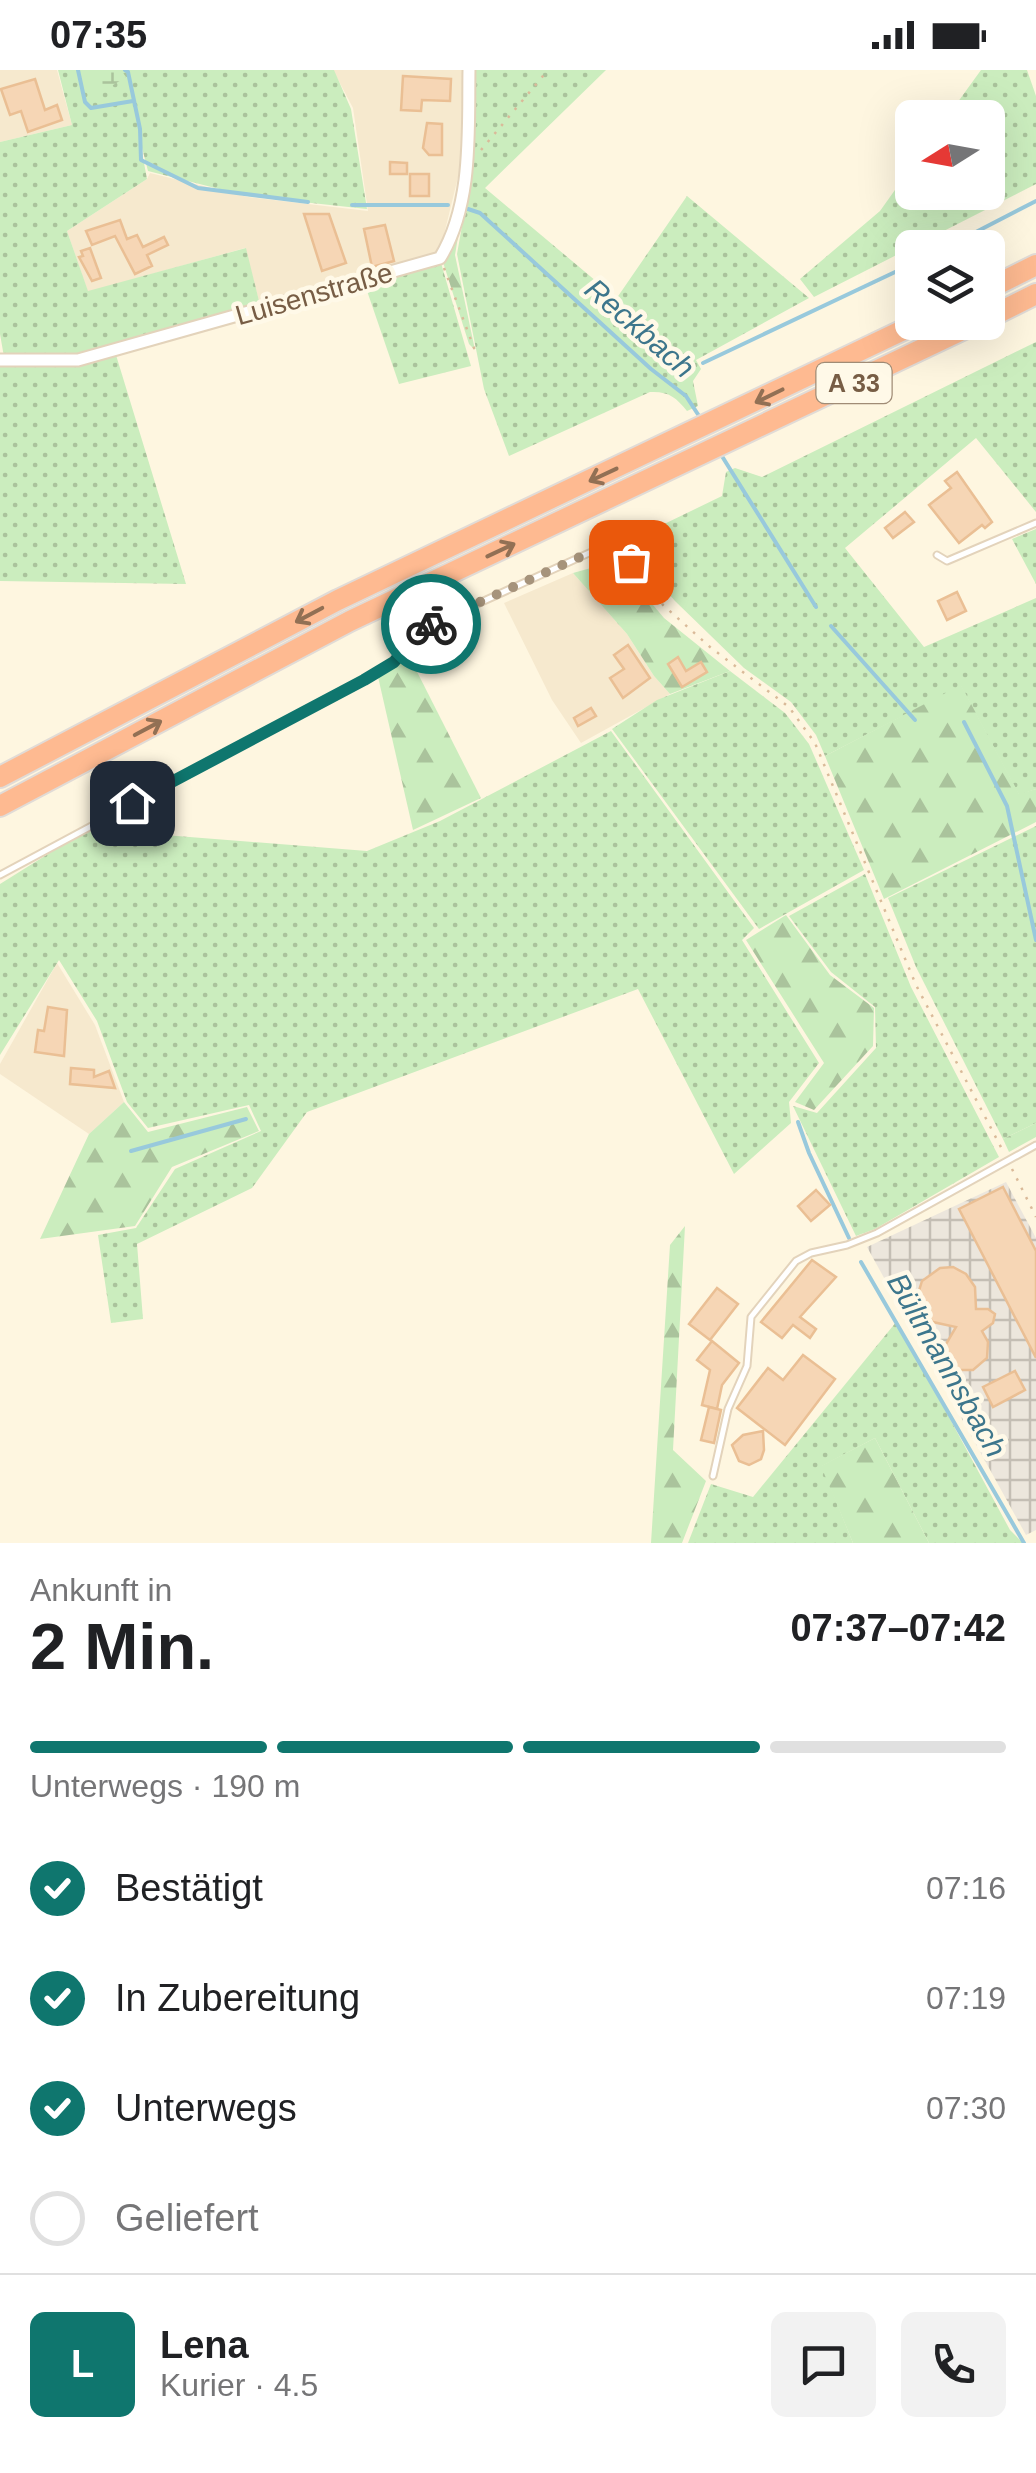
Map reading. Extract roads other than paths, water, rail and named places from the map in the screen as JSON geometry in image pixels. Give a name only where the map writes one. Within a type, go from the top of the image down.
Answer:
[{"type":"highway","points":[[1005,280],[1036,264]]},
{"type":"highway","points":[[1005,310],[1036,294]]},
{"type":"highway","name":"A 33","points":[[0,778],[338,600],[895,334]]},
{"type":"highway","name":"A 33","points":[[0,806],[350,622],[942,340]]},
{"type":"street","name":"Luisenstraße","points":[[0,360],[78,360],[440,258],[450,242],[467,166],[469,70]]},
{"type":"lane","points":[[937,555],[947,561],[964,556],[1036,523]]},
{"type":"lane","points":[[0,875],[364,680],[394,662],[420,630],[589,553],[608,550],[631,562]]},
{"type":"lane","points":[[714,1476],[728,1409],[747,1366],[751,1317],[796,1261],[877,1233],[1036,1145]]},
{"type":"waterway","points":[[78,70],[85,102],[91,108],[133,101]]},
{"type":"waterway","name":"Reckbach","points":[[125,70],[140,129],[141,160],[198,188],[308,202]]},
{"type":"waterway","points":[[980,230],[1036,201]]},
{"type":"waterway","name":"Reckbach","points":[[352,205],[448,205]]},
{"type":"waterway","name":"Reckbach","points":[[468,209],[480,213],[651,369],[686,396],[701,419]]},
{"type":"waterway","points":[[703,363],[895,272]]},
{"type":"waterway","name":"Reckbach","points":[[720,453],[816,607]]},
{"type":"waterway","name":"Reckbach","points":[[831,626],[915,720]]},
{"type":"waterway","name":"Reckbach","points":[[964,722],[1007,806],[1036,940]]},
{"type":"waterway","name":"Bültmannsbach","points":[[131,1151],[246,1119]]},
{"type":"waterway","name":"Bültmannsbach","points":[[798,1122],[849,1238]]},
{"type":"waterway","name":"Bültmannsbach","points":[[861,1262],[1024,1543]]}]
